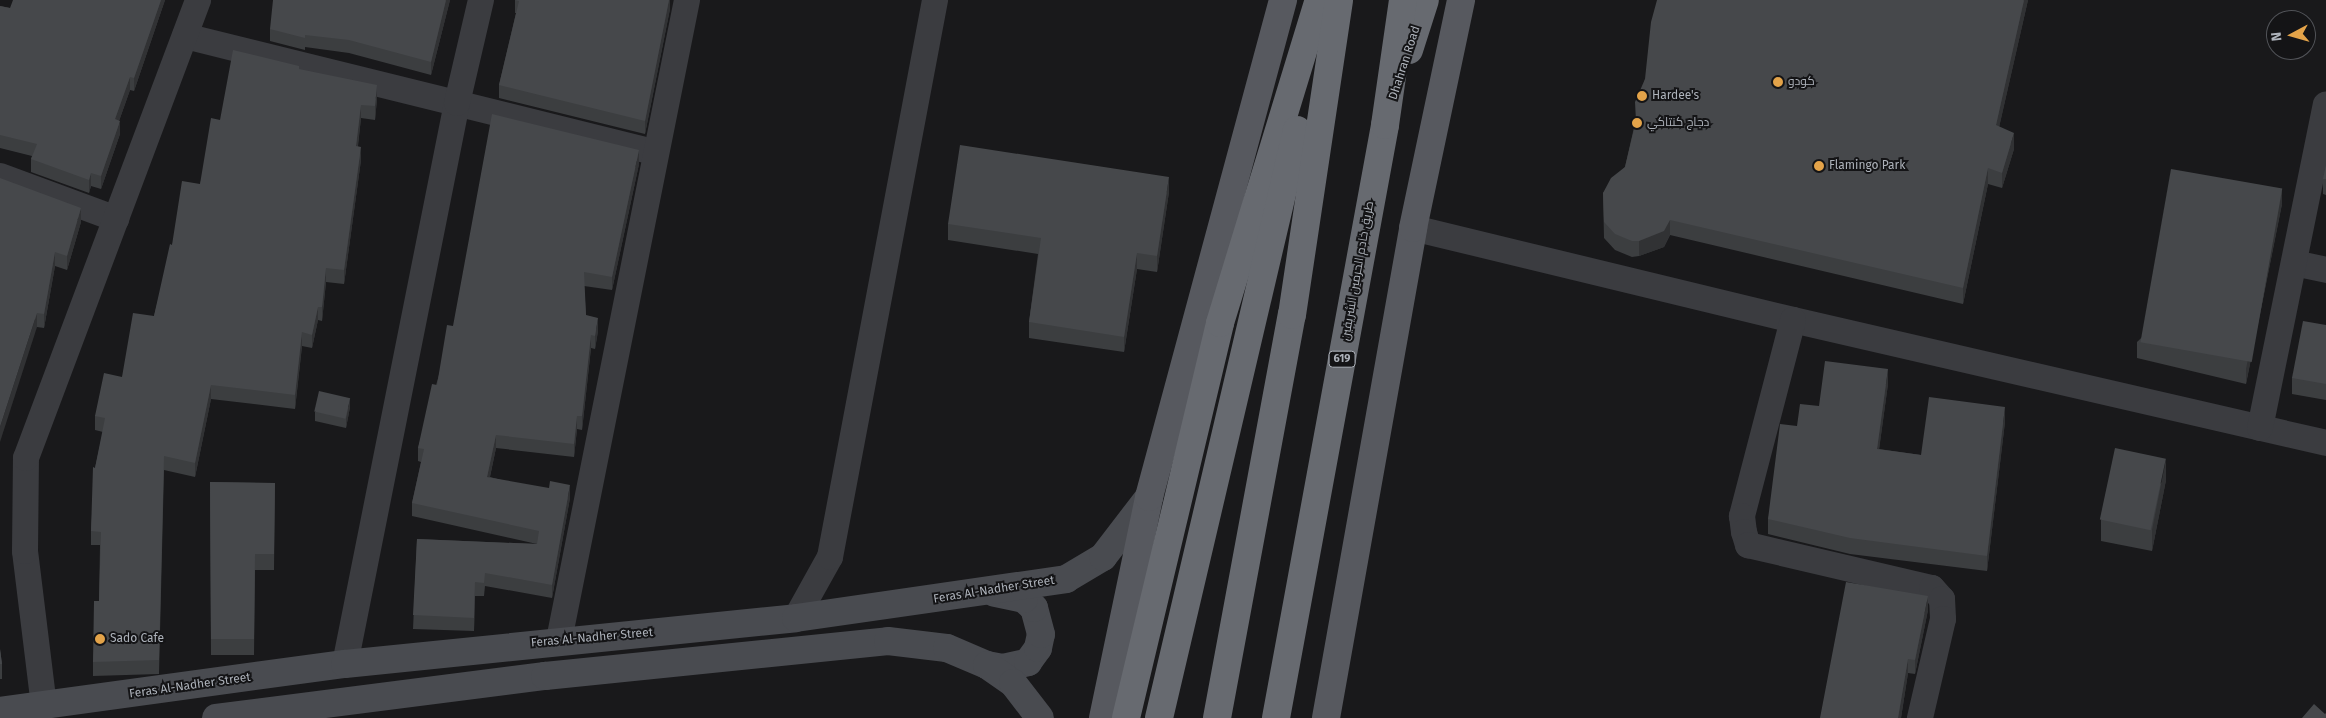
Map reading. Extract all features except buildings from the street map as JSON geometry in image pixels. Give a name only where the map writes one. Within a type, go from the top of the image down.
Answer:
[{"type":"highway","points":[[1126,718],[1220,323],[1319,0]]},
{"type":"highway","points":[[1159,718],[1328,0]]},
{"type":"highway","points":[[1216,718],[1292,315],[1339,0]]},
{"type":"highway","name":"طريق خادم الحرمين الشريفين","points":[[1276,718],[1384,125],[1403,0]]},
{"type":"highway","name":"Dhahran Road","points":[[1384,125],[1425,0]]},
{"type":"main road","points":[[1103,718],[1149,497],[1283,0]]},
{"type":"main road","points":[[1326,718],[1413,228],[1461,0]]},
{"type":"street","points":[[44,706],[25,551],[26,458],[198,0]]},
{"type":"street","points":[[345,664],[457,103],[481,0]]},
{"type":"street","points":[[559,640],[655,152],[687,0]]},
{"type":"street","points":[[796,618],[830,557],[935,0]]},
{"type":"street","points":[[185,36],[655,152]]},
{"type":"street","points":[[2260,428],[2326,105]]},
{"type":"street","points":[[0,176],[116,219]]},
{"type":"street","points":[[1413,228],[1793,320],[2326,443]]},
{"type":"street","points":[[2294,263],[2326,270]]},
{"type":"street","points":[[1793,320],[1742,516],[1748,545],[1932,588],[1942,599],[1943,619],[1920,718]]},
{"type":"street","name":"Feras Al-Nadher Street","points":[[0,711],[345,664],[559,640],[796,618],[992,592],[1066,579],[1103,558],[1149,497]]},
{"type":"street","points":[[987,665],[1004,668],[1028,662],[1038,648],[1041,634],[1034,608],[1024,599],[992,592]]},
{"type":"street","points":[[216,718],[545,676],[888,641],[947,648],[987,665],[1012,683],[1040,718]]},
{"type":"place","name":"كودو","points":[[1778,82]]},
{"type":"place","name":"Hardee's","points":[[1642,96]]},
{"type":"place","name":"دجاج كنتاكي","points":[[1637,123]]},
{"type":"place","name":"Flamingo Park","points":[[1819,166]]},
{"type":"place","name":"Sado Cafe","points":[[100,639]]}]
